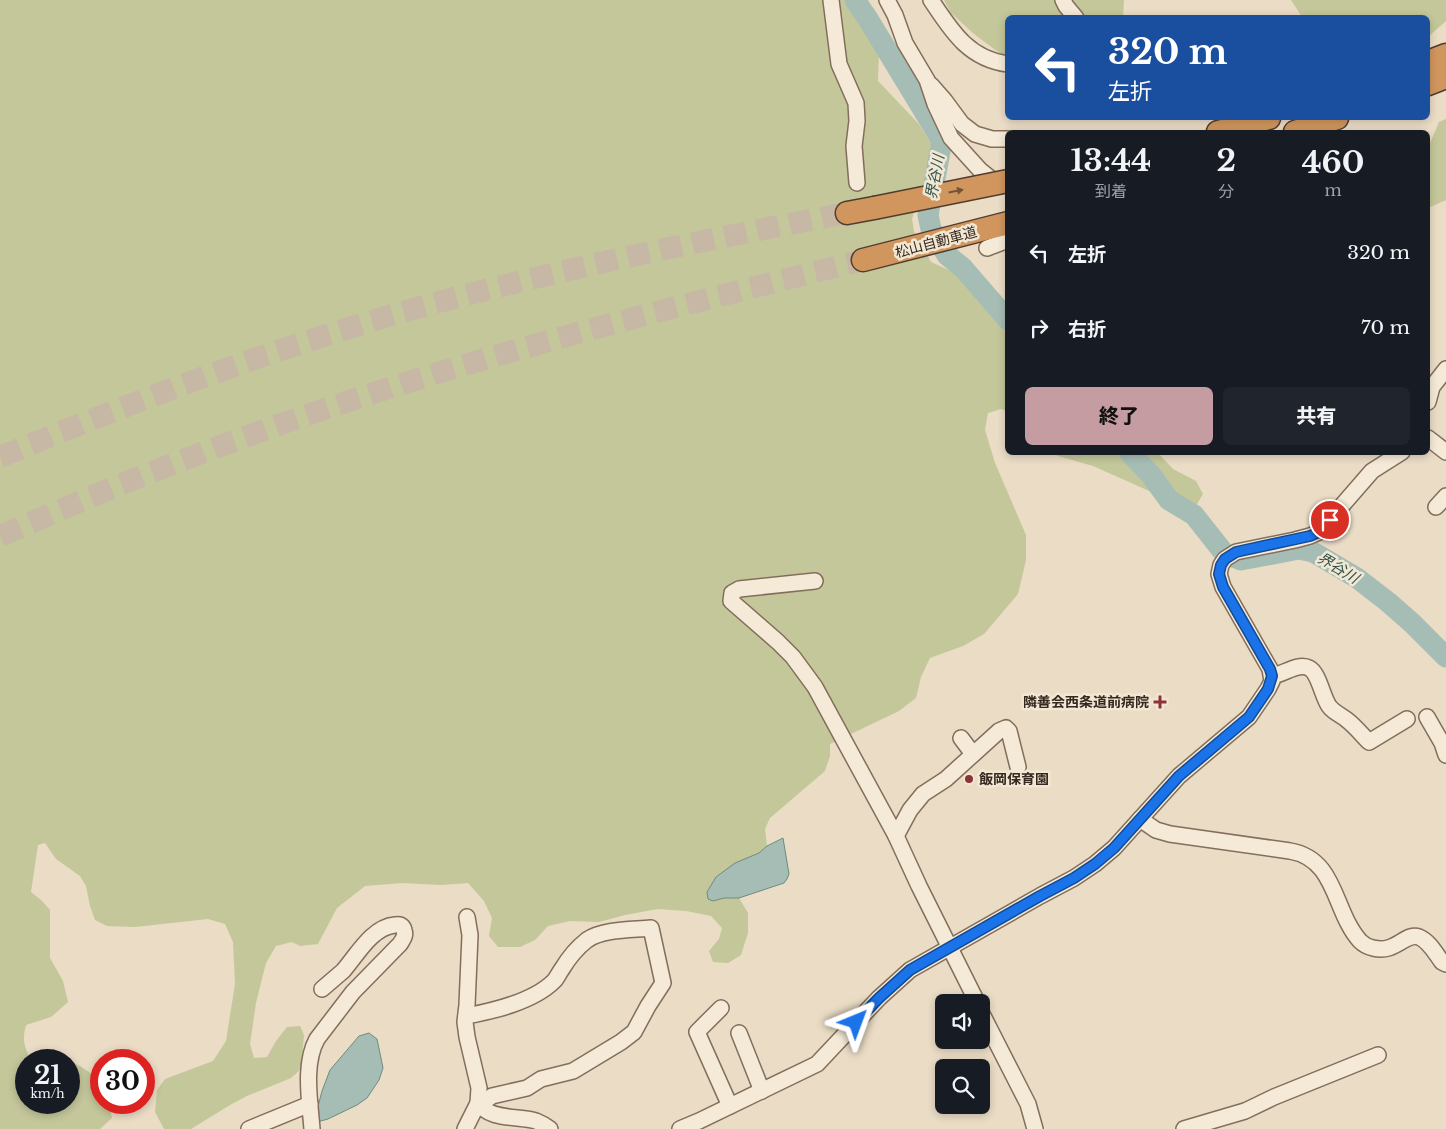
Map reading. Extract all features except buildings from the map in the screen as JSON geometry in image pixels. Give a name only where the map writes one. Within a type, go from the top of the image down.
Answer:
[{"type":"highway","points":[[1430,61],[1446,55]]},
{"type":"highway","points":[[1430,83],[1446,76]]},
{"type":"highway","points":[[1225,130],[1262,120]]},
{"type":"highway","points":[[1301,130],[1331,120]]},
{"type":"highway","points":[[847,213],[1005,182]]},
{"type":"highway","name":"松山自動車道","points":[[863,260],[1005,224]]},
{"type":"street","points":[[831,0],[840,64],[856,103],[857,121],[854,146],[857,183]]},
{"type":"street","points":[[887,0],[895,15],[905,43],[927,80],[962,124],[975,134],[992,139],[1005,139]]},
{"type":"street","points":[[931,0],[950,29],[964,44],[982,57],[1005,63]]},
{"type":"street","points":[[1063,0],[1074,15]]},
{"type":"street","points":[[927,80],[935,104],[951,138],[980,170],[1005,190]]},
{"type":"street","points":[[987,248],[1005,241]]},
{"type":"street","points":[[1430,394],[1432,387],[1446,369]]},
{"type":"street","points":[[1430,440],[1446,452]]},
{"type":"street","points":[[680,1129],[817,1064],[879,998],[910,970],[1074,878],[1114,848],[1179,776],[1249,717],[1268,689],[1272,676],[1270,669],[1223,587],[1219,574],[1225,559],[1236,552],[1295,540],[1319,532],[1372,471],[1397,455]]},
{"type":"street","points":[[815,581],[739,589],[732,593],[731,601],[793,657],[815,686],[896,836],[973,994]]},
{"type":"street","points":[[1272,676],[1280,675],[1300,666],[1309,667],[1314,673],[1328,705],[1349,721],[1369,742],[1407,719]]},
{"type":"street","points":[[1427,717],[1442,743],[1446,755]]},
{"type":"street","points":[[896,836],[910,810],[923,794],[946,779],[999,731],[1006,728],[1009,731],[1018,767]]},
{"type":"street","points":[[961,738],[973,754]]},
{"type":"street","points":[[1140,819],[1156,830],[1170,834],[1299,852],[1317,863],[1326,875],[1350,926],[1360,941],[1368,947],[1384,950],[1390,949],[1408,937],[1418,937],[1426,942],[1442,962],[1446,964]]},
{"type":"street","points":[[467,917],[470,935],[465,1022],[479,1088],[480,1104],[490,1114],[536,1121],[550,1129]]},
{"type":"street","points":[[312,1129],[310,1058],[312,1047],[353,992],[400,944],[405,937],[405,930],[397,924],[386,927],[375,934],[337,976],[322,989]]},
{"type":"street","points":[[466,1016],[493,1011],[517,1003],[539,992],[554,981],[564,966],[588,940],[603,933],[650,928],[663,983],[634,1032],[574,1071],[542,1080],[527,1088],[492,1096],[480,1104],[466,1129]]},
{"type":"street","points":[[721,1008],[697,1032],[730,1106]]},
{"type":"street","points":[[990,1030],[1028,1104],[1035,1129]]},
{"type":"street","points":[[739,1034],[762,1091]]},
{"type":"street","points":[[1184,1129],[1245,1111],[1274,1097],[1378,1055]]},
{"type":"street","points":[[249,1129],[310,1104]]},
{"type":"green space","points":[[0,0],[865,0],[880,26],[878,81],[918,123],[933,146],[925,180],[912,219],[914,231],[931,262],[960,275],[1005,328],[1005,410],[1001,409],[988,413],[985,430],[995,463],[1026,535],[1026,560],[1018,594],[984,634],[963,646],[930,658],[921,677],[916,698],[899,711],[830,744],[830,756],[825,771],[770,818],[765,829],[767,846],[759,853],[735,863],[713,901],[724,898],[739,898],[748,913],[748,933],[741,955],[728,963],[713,962],[709,951],[719,939],[722,928],[711,916],[686,911],[658,909],[599,922],[570,921],[548,926],[535,940],[520,947],[498,947],[489,936],[492,918],[484,901],[468,883],[441,885],[402,883],[365,886],[337,908],[318,944],[300,946],[292,942],[276,946],[266,963],[256,1003],[250,1044],[254,1058],[267,1057],[287,1027],[300,1026],[304,1035],[301,1069],[291,1078],[247,1096],[191,1129],[164,1129],[155,1112],[157,1090],[165,1079],[213,1061],[226,1041],[235,984],[233,942],[225,924],[208,919],[135,927],[107,926],[95,920],[86,886],[80,876],[56,859],[45,843],[38,845],[31,892],[50,910],[50,958],[63,981],[68,1002],[51,1017],[26,1025],[24,1043],[26,1049],[15,1049],[15,1114],[80,1114],[80,1066],[90,1073],[90,1114],[111,1114],[112,1118],[100,1129],[0,1129]]},
{"type":"green space","points":[[944,0],[1124,0],[1123,15],[1005,15],[1005,56],[974,34],[951,13]]},
{"type":"green space","points":[[1291,0],[1446,0],[1446,21],[1430,35],[1430,15],[1301,15]]},
{"type":"green space","points":[[1446,119],[1446,200],[1430,207],[1430,143],[1439,122]]},
{"type":"green space","points":[[1056,455],[1160,455],[1173,469],[1196,481],[1203,494],[1197,504],[1188,506],[1093,466]]},
{"type":"water","points":[[783,838],[789,874],[784,883],[739,898],[724,898],[713,901],[708,899],[707,892],[716,877],[735,863],[759,853],[767,846]]},
{"type":"water","points":[[369,1033],[377,1039],[383,1068],[379,1080],[367,1098],[357,1105],[328,1119],[317,1122],[315,1118],[330,1070],[359,1036]]},
{"type":"waterway","name":"界谷川","points":[[855,0],[942,141],[928,215],[931,229],[947,255],[963,268],[1005,317]]},
{"type":"waterway","name":"界谷川","points":[[1132,455],[1151,475],[1169,500],[1194,515],[1224,553],[1241,560],[1299,549],[1313,552],[1357,578],[1388,602],[1446,657]]},
{"type":"tunnel","points":[[0,457],[215,373],[325,336],[435,303],[692,243],[847,213]]},
{"type":"tunnel","points":[[0,536],[167,466],[269,428],[371,394],[576,333],[863,260]]},
{"type":"place","name":"隣善会西条道前病院","points":[[1160,702]]},
{"type":"place","name":"飯岡保育園","points":[[969,779]]},
{"type":"route","points":[[856,1022],[910,970],[1074,878],[1095,864],[1114,848],[1179,776],[1249,717],[1268,689],[1272,676],[1270,669],[1223,587],[1219,574],[1221,565],[1225,559],[1236,552],[1310,536],[1319,532],[1330,520]]}]
